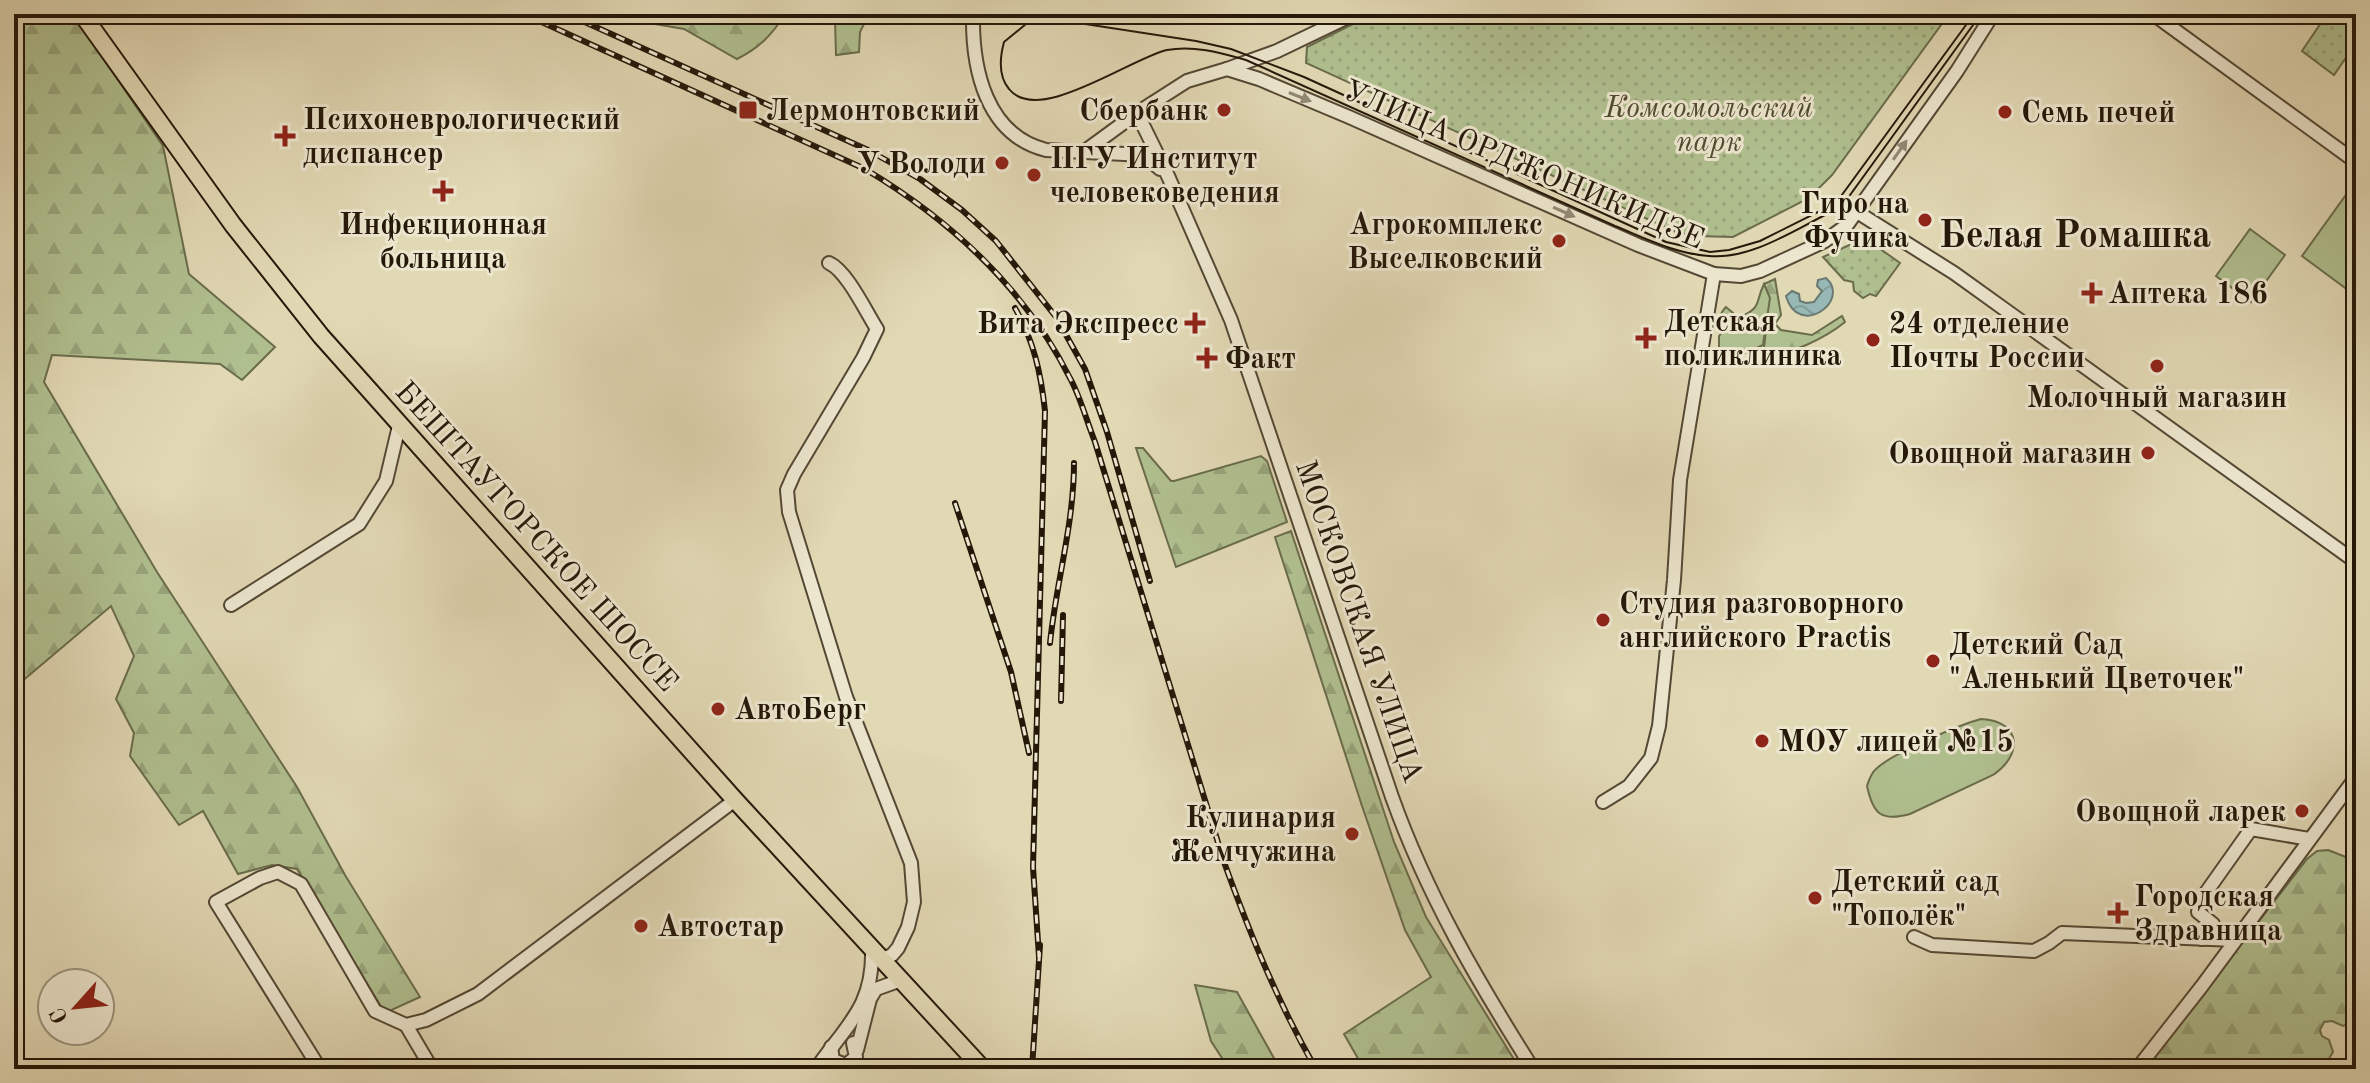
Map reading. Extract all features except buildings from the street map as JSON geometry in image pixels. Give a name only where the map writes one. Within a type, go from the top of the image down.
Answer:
[{"type":"main road","name":"БЕШТАУГОРСКОЕ ШОССЕ","points":[[82,14],[233,225],[321,336],[735,800],[983,1069]]},
{"type":"street","points":[[973,14],[976,59],[984,91],[1000,124],[1010,134],[1031,146],[1062,152],[1144,155],[1168,176]]},
{"type":"street","points":[[1085,151],[1187,81],[1277,51],[1354,14]]},
{"type":"street","name":"УЛИЦА ОРДЖОНИКИДЗЕ","points":[[1227,69],[1259,79],[1349,117],[1638,245],[1714,274],[1741,276],[1760,271],[1825,241],[1847,225],[1957,71],[1993,14]]},
{"type":"street","points":[[2153,14],[2356,162]]},
{"type":"street","name":"МОСКОВСКАЯ УЛИЦА","points":[[1137,113],[1231,320],[1392,797],[1419,868],[1459,949],[1533,1069]]},
{"type":"street","points":[[1857,212],[1966,282],[2356,562]]},
{"type":"street","points":[[816,1069],[859,1011],[871,982],[877,954],[892,955],[898,948],[908,927],[914,902],[911,863],[846,697],[789,512],[787,490],[794,474],[877,329],[836,266],[829,263]]},
{"type":"street","points":[[1603,802],[1629,786],[1651,758],[1659,726],[1674,580],[1680,480],[1714,274]]},
{"type":"street","points":[[231,605],[359,524],[386,481],[399,426]]},
{"type":"street","points":[[2137,1069],[2356,777]]},
{"type":"street","points":[[406,1025],[426,1020],[478,994],[735,800]]},
{"type":"street","points":[[2202,939],[2213,924],[2198,912],[2200,901],[2251,829],[2309,839]]},
{"type":"street","points":[[320,1069],[216,902],[260,878],[278,872],[301,884],[375,1011],[406,1025],[432,1069]]},
{"type":"street","points":[[1914,937],[1932,945],[2034,951],[2062,933],[2235,940]]},
{"type":"street","points":[[833,1044],[833,1060],[841,1067],[856,1057],[870,999],[876,989],[901,980]]},
{"type":"street","points":[[833,1044],[848,1039],[857,1050]]},
{"type":"green space","points":[[14,14],[73,14],[163,146],[189,274],[275,347],[242,380],[220,364],[52,355],[44,382],[157,572],[297,787],[345,875],[420,997],[385,1013],[297,869],[272,865],[238,874],[203,811],[179,825],[130,756],[134,733],[116,699],[134,656],[111,606],[14,688]]},
{"type":"green space","points":[[626,14],[785,14],[764,40],[737,59],[684,29],[649,23]]},
{"type":"green space","points":[[831,14],[869,14],[860,32],[859,52],[836,55],[835,21]]},
{"type":"green space","name":"Комсомольский парк","points":[[1373,14],[1949,14],[1832,175],[1809,198],[1733,237],[1676,232],[1306,63],[1307,47]]},
{"type":"green space","points":[[2327,14],[2356,14],[2356,43],[2334,75],[2302,51]]},
{"type":"green space","points":[[2348,192],[2356,198],[2356,296],[2302,256]]},
{"type":"green space","points":[[2250,229],[2285,255],[2251,302],[2216,276]]},
{"type":"green space","points":[[1865,238],[1900,263],[1876,296],[1870,294],[1863,298],[1854,291],[1853,282],[1844,280],[1823,257]]},
{"type":"green space","points":[[1775,279],[1781,315],[1775,324],[1781,330],[1812,335],[1842,316],[1845,322],[1806,345],[1763,359],[1769,298],[1764,284]]},
{"type":"green space","points":[[1764,284],[1770,298],[1763,345],[1746,353],[1719,354],[1722,313],[1726,307],[1739,318],[1752,311]]},
{"type":"green space","points":[[1136,448],[1143,448],[1171,481],[1261,456],[1267,461],[1287,522],[1176,567]]},
{"type":"green space","points":[[1291,531],[1394,842],[1426,917],[1520,1069],[1364,1069],[1344,1034],[1431,977],[1405,930],[1275,537]]},
{"type":"green space","points":[[1981,719],[1995,721],[2011,732],[2013,749],[2003,767],[1993,775],[1910,814],[1892,817],[1880,814],[1872,803],[1867,786],[1876,769],[1910,748]]},
{"type":"green space","points":[[2328,850],[2356,861],[2356,1021],[2343,1026],[2332,1021],[2324,1022],[2320,1030],[2322,1036],[2329,1040],[2333,1052],[2323,1069],[2145,1069],[2307,859],[2317,851]]},
{"type":"green space","points":[[1195,985],[1237,992],[1280,1069],[1229,1069],[1211,1041]]},
{"type":"water","points":[[1826,278],[1832,287],[1828,305],[1811,315],[1801,315],[1792,309],[1786,296],[1792,291],[1799,294],[1800,301],[1814,302],[1822,291],[1817,286],[1818,280]]},
{"type":"tram line","points":[[1974,14],[1836,203],[1760,241],[1710,252],[1666,242],[1304,77],[1231,49],[1059,20],[1035,21],[1026,24],[1004,42],[1001,66],[1009,89],[1023,98],[1041,100],[1085,86],[1167,50],[1197,49],[1227,55],[1246,60],[1649,240],[1685,252],[1725,256],[1774,241],[1845,202],[1981,14]]},
{"type":"railway","points":[[524,14],[865,169],[956,234],[1009,287],[1032,316],[1053,347],[1081,403],[1224,862],[1266,968],[1316,1069]]},
{"type":"railway","points":[[567,14],[868,150],[920,179],[962,210],[996,241],[1056,317],[1085,369],[1107,432],[1150,581]]},
{"type":"railway","points":[[1015,308],[1036,358],[1045,411],[1033,867],[1039,957]]},
{"type":"railway","points":[[1050,643],[1071,508],[1074,463]]},
{"type":"railway","points":[[955,503],[1011,672],[1029,753]]},
{"type":"railway","points":[[1061,701],[1063,615]]},
{"type":"railway","points":[[1032,1069],[1040,945]]},
{"type":"place","name":"Лермонтовский","points":[[748,110]]},
{"type":"place","name":"Сбербанк","points":[[1224,110]]},
{"type":"place","name":"Семь печей","points":[[2005,112]]},
{"type":"place","name":"Психоневрологический диспансер","points":[[285,136]]},
{"type":"place","name":"У Володи","points":[[1002,163]]},
{"type":"place","name":"ПГУ Институт человековедения","points":[[1034,175]]},
{"type":"place","name":"Инфекционная больница","points":[[443,191]]},
{"type":"place","name":"Гиро на Фучика","points":[[1925,220]]},
{"type":"place","name":"Агрокомплекс Выселковский","points":[[1559,241]]},
{"type":"place","name":"Аптека 186","points":[[2092,293]]},
{"type":"place","name":"Вита Экспресс","points":[[1195,323]]},
{"type":"place","name":"Детская поликлиника","points":[[1646,338]]},
{"type":"place","name":"24 отделение Почты России","points":[[1873,340]]},
{"type":"place","name":"Факт","points":[[1207,358]]},
{"type":"place","name":"Молочный магазин","points":[[2157,366]]},
{"type":"place","name":"Овощной магазин","points":[[2148,453]]},
{"type":"place","name":"Студия разговорного английского Practis","points":[[1603,620]]},
{"type":"place","name":"Детский Сад \"Аленький Цветочек\"","points":[[1933,661]]},
{"type":"place","name":"АвтоБерг","points":[[718,709]]},
{"type":"place","name":"МОУ лицей №15","points":[[1762,741]]},
{"type":"place","name":"Овощной ларек","points":[[2302,811]]},
{"type":"place","name":"Кулинария Жемчужина","points":[[1352,834]]},
{"type":"place","name":"Детский сад \"Тополёк\"","points":[[1815,898]]},
{"type":"place","name":"Городская Здравница","points":[[2118,913]]},
{"type":"place","name":"Автостар","points":[[641,926]]},
{"type":"district","name":"Белая Ромашка","points":[[2075,234]]}]
